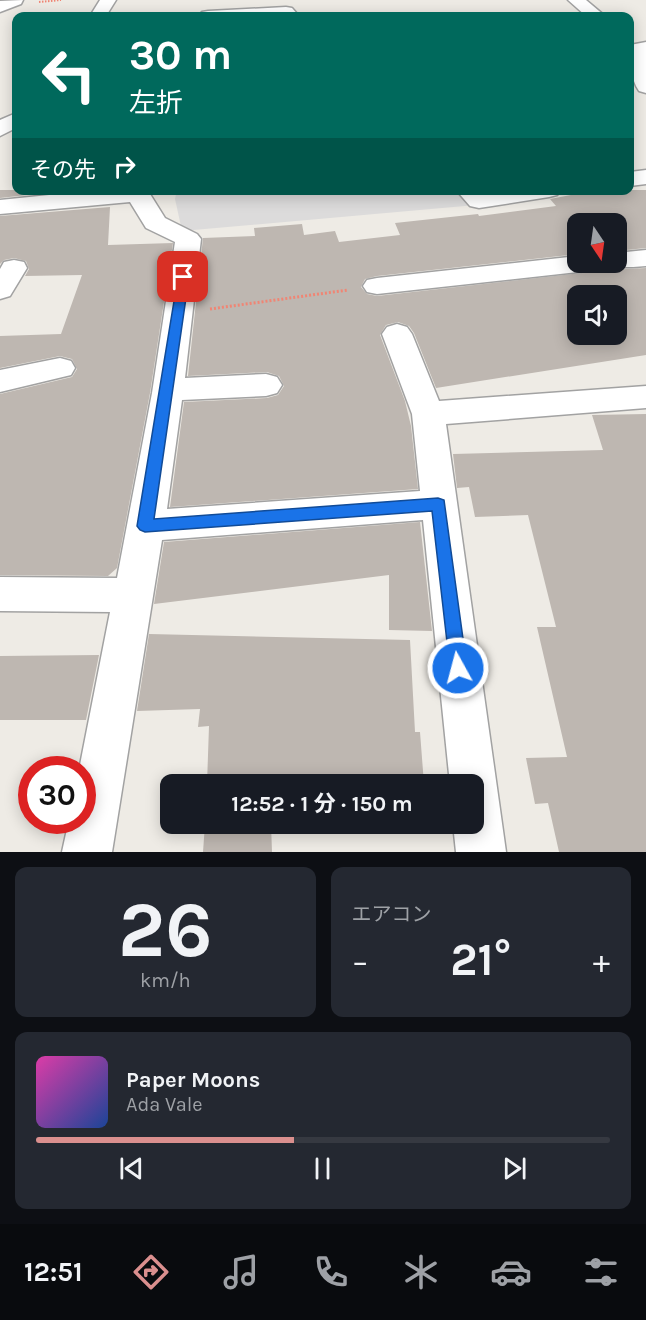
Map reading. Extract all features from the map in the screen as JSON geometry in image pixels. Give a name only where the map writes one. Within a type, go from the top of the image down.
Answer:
[{"type":"street","points":[[0,7],[15,0]]},
{"type":"street","points":[[576,0],[591,12]]},
{"type":"street","points":[[635,48],[646,87]]},
{"type":"street","points":[[0,207],[111,195]]},
{"type":"street","points":[[87,852],[145,526],[179,314],[188,239],[155,223],[141,195]]},
{"type":"street","points":[[473,195],[479,201],[517,195]]},
{"type":"street","points":[[627,260],[646,258]]},
{"type":"street","points":[[377,286],[567,265]]},
{"type":"street","points":[[397,334],[428,414],[472,774]]},
{"type":"street","points":[[0,381],[60,368]]},
{"type":"street","points":[[167,390],[266,385]]},
{"type":"street","points":[[428,414],[646,398]]},
{"type":"street","points":[[145,526],[438,504]]},
{"type":"street","points":[[0,594],[133,595]]},
{"type":"street","points":[[479,834],[481,852]]},
{"type":"path","points":[[39,2],[61,0]]},
{"type":"path","points":[[179,314],[377,286]]},
{"type":"shaded area","points":[[176,195],[465,195],[476,205],[182,231]]},
{"type":"building","points":[[0,190],[12,190],[12,195],[27,195],[0,198]]},
{"type":"building","points":[[634,190],[646,190],[646,248],[627,250],[627,213],[567,213],[567,255],[377,276],[365,279],[361,287],[367,294],[377,296],[581,273],[627,273],[627,269],[646,268],[646,355],[436,388],[409,326],[398,322],[386,325],[380,335],[405,401],[411,426],[418,489],[170,507],[184,402],[267,398],[278,395],[284,386],[279,376],[267,372],[188,376],[203,238],[255,236],[254,228],[302,224],[304,235],[335,231],[339,242],[400,235],[395,223],[478,214],[479,216],[556,206],[550,199],[571,195],[634,195]]},
{"type":"building","points":[[110,207],[108,245],[173,243],[150,393],[117,568],[108,576],[0,575],[0,394],[72,377],[77,369],[72,359],[60,356],[0,368],[0,336],[61,334],[82,275],[25,276],[29,269],[26,261],[14,258],[4,260],[0,264],[0,216]]},
{"type":"building","points":[[646,414],[646,852],[559,852],[548,803],[535,804],[526,758],[567,757],[537,627],[556,627],[528,515],[475,517],[469,487],[457,488],[453,454],[603,450],[592,415]]},
{"type":"building","points":[[420,522],[432,631],[389,630],[389,575],[154,604],[164,542]]},
{"type":"building","points":[[149,634],[410,640],[415,732],[420,732],[423,774],[207,774],[209,726],[198,727],[200,709],[137,711]]},
{"type":"building","points":[[99,655],[86,720],[0,720],[0,656]]},
{"type":"building","points":[[204,834],[271,834],[272,852],[203,852]]},
{"type":"route","points":[[183,277],[145,526],[438,504],[458,668]]}]
